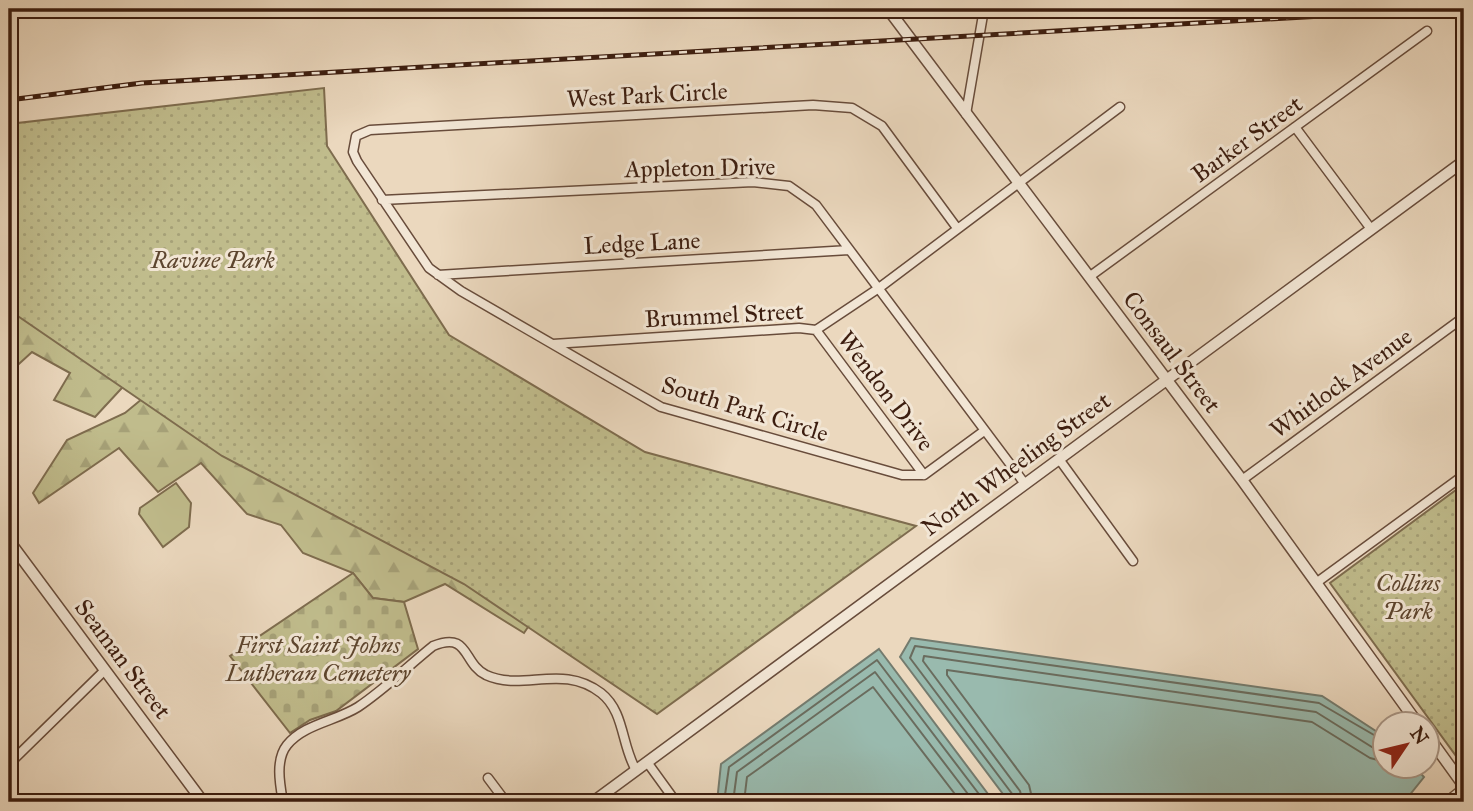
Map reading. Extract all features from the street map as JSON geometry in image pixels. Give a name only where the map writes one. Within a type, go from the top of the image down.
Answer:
[{"type":"street","name":"Consaul Street","points":[[887,9],[1241,480],[1409,710]]},
{"type":"street","points":[[966,114],[984,9]]},
{"type":"street","name":"Barker Street","points":[[1089,278],[1427,31]]},
{"type":"street","name":"West Park Circle","points":[[382,200],[353,152],[356,136],[370,130],[813,105],[852,108],[882,126],[957,228]]},
{"type":"street","name":"Brummel Street","points":[[553,344],[799,328],[816,330],[879,288],[1120,107]]},
{"type":"street","points":[[1295,127],[1371,229]]},
{"type":"street","name":"North Wheeling Street","points":[[593,802],[1464,161]]},
{"type":"street","name":"Appleton Drive","points":[[382,200],[780,183],[807,197],[879,288],[1025,484]]},
{"type":"street","name":"South Park Circle","points":[[382,200],[422,261],[438,275],[661,407],[882,471],[924,475]]},
{"type":"street","name":"Ledge Lane","points":[[438,275],[849,250]]},
{"type":"street","name":"Whitlock Avenue","points":[[1241,480],[1464,317]]},
{"type":"street","name":"Wendon Drive","points":[[816,330],[924,475]]},
{"type":"street","points":[[924,475],[984,431]]},
{"type":"street","points":[[1059,459],[1133,561]]},
{"type":"street","points":[[1316,583],[1464,475]]},
{"type":"street","name":"Seaman Street","points":[[9,541],[203,802]]},
{"type":"street","points":[[283,802],[280,767],[287,745],[313,727],[334,721],[359,706],[433,646],[444,641],[456,643],[465,649],[474,666],[488,676],[516,679],[564,677],[585,683],[601,693],[616,712],[628,755],[636,770]]},
{"type":"street","points":[[9,764],[105,670]]},
{"type":"street","points":[[1442,757],[1464,787],[1446,802]]},
{"type":"street","points":[[647,762],[676,802]]},
{"type":"street","points":[[488,778],[506,802]]},
{"type":"green space","name":"Ravine Park","points":[[324,88],[327,146],[449,335],[645,452],[916,526],[657,714],[464,584],[222,456],[9,310],[9,124]]},
{"type":"green space","points":[[9,243],[145,363],[95,417],[54,400],[70,373],[32,352],[9,373]]},
{"type":"green space","points":[[159,385],[534,618],[524,633],[445,584],[404,602],[373,598],[353,573],[303,553],[281,525],[247,514],[201,463],[158,492],[119,448],[39,503],[33,493],[67,440],[125,413]]},
{"type":"green space","points":[[176,483],[191,503],[189,527],[163,547],[139,514],[140,508]]},
{"type":"green space","name":"Collins Park","points":[[1464,484],[1464,767],[1442,737],[1442,710],[1422,710],[1330,583]]},
{"type":"green space","name":"First Saint Johns Lutheran Cemetery","points":[[353,573],[373,598],[404,602],[418,649],[336,711],[310,720],[290,733],[230,656]]},
{"type":"water","points":[[911,638],[1322,696],[1372,729],[1372,780],[1422,780],[1404,802],[1009,802],[900,657]]},
{"type":"water","points":[[879,649],[994,802],[717,802],[721,764]]},
{"type":"railway","points":[[9,100],[142,83],[1445,9]]}]
